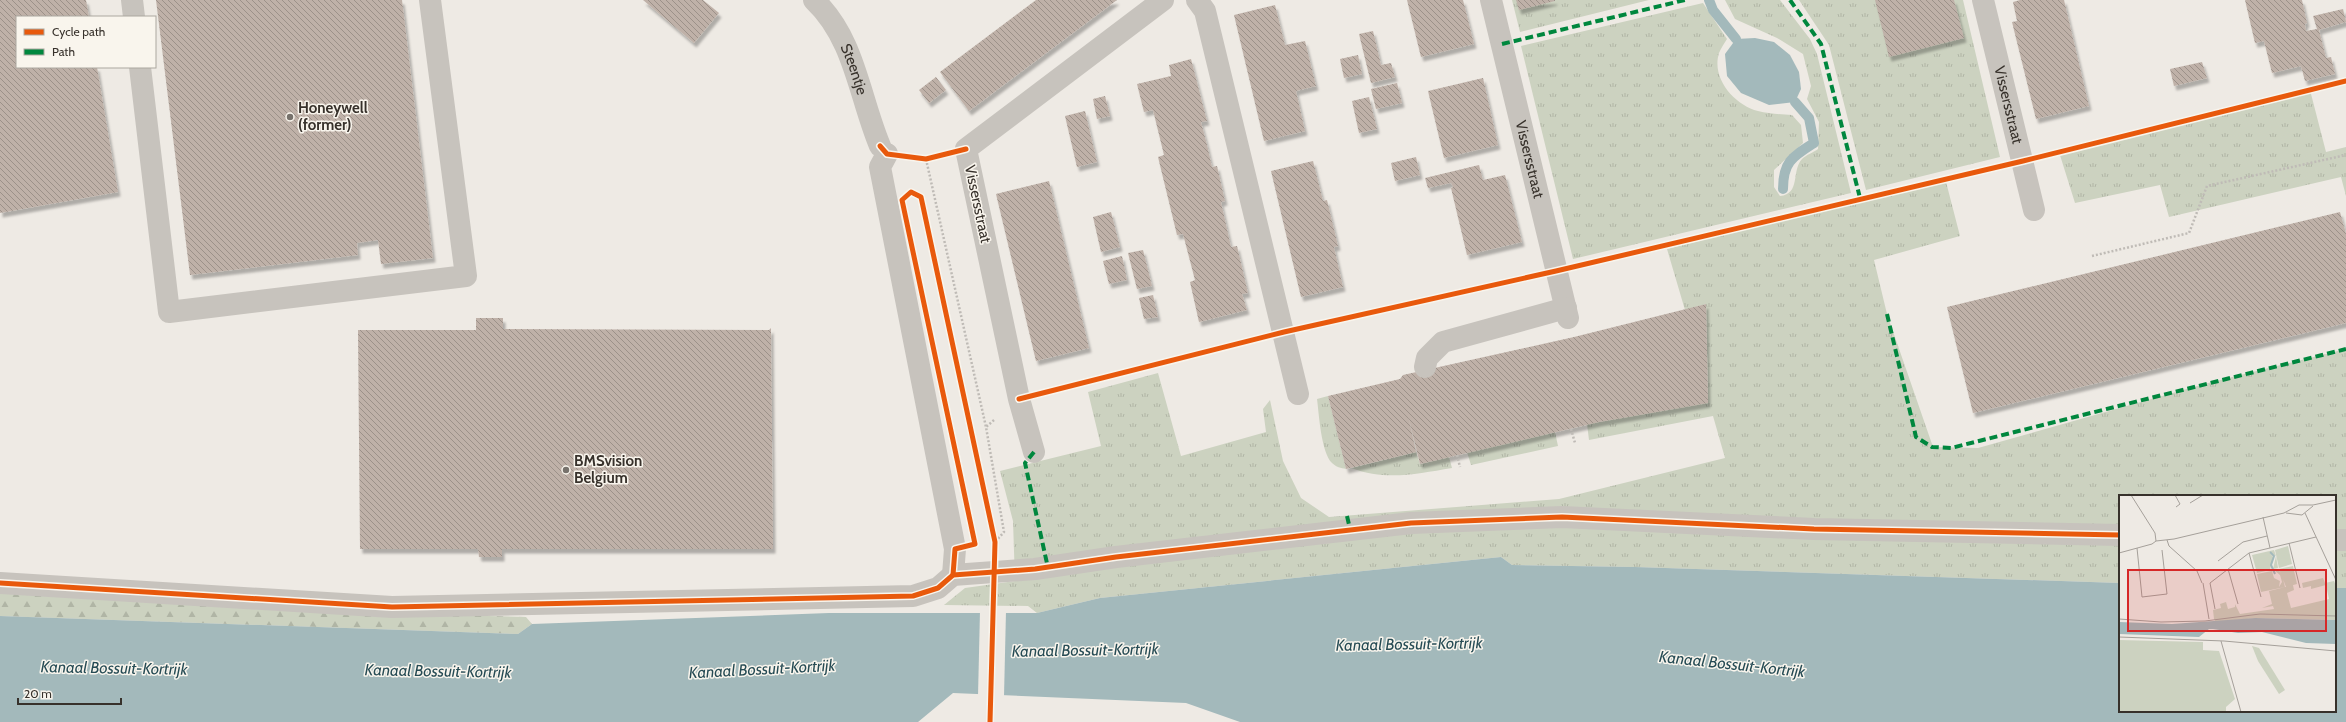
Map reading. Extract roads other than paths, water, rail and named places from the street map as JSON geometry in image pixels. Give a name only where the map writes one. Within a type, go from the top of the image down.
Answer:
[{"type":"street","points":[[132,0],[134,16]]},
{"type":"street","points":[[140,68],[169,312],[466,276],[430,0]]},
{"type":"street","name":"Steentje","points":[[814,0],[837,28],[848,49],[884,150],[880,167],[955,549],[953,574]]},
{"type":"street","name":"Vissersstraat","points":[[1034,452],[1019,399],[966,148],[1163,0]]},
{"type":"street","points":[[1197,0],[1206,12],[1298,394]]},
{"type":"street","name":"Vissersstraat","points":[[1425,367],[1427,358],[1443,342],[1567,313],[1491,0]]},
{"type":"street","name":"Vissersstraat","points":[[1983,0],[2034,210]]},
{"type":"street","points":[[0,583],[392,607],[913,596],[938,588],[953,574],[1035,569],[1116,557],[1411,522],[1562,517],[1814,529],[2119,535]]},
{"type":"water","points":[[1755,38],[1774,42],[1790,55],[1799,72],[1801,89],[1795,102],[1769,105],[1741,93],[1727,76],[1725,54],[1736,39]]},
{"type":"water","name":"Kanaal Bossuit-Kortrijk","points":[[1501,557],[1512,565],[1635,567],[2119,583],[2119,712],[2336,712],[2336,588],[2346,588],[2346,722],[1240,722],[1186,703],[953,693],[918,722],[0,722],[0,616],[518,634],[532,624],[829,613],[1037,613],[1100,598]]},
{"type":"waterway","points":[[1709,0],[1713,10],[1736,39]]},
{"type":"waterway","points":[[1783,189],[1783,180],[1790,161],[1814,143],[1809,118],[1795,102]]},
{"type":"place","name":"Honeywell (former)","points":[[290,117]]},
{"type":"place","name":"BMSvision Belgium","points":[[566,470]]}]
